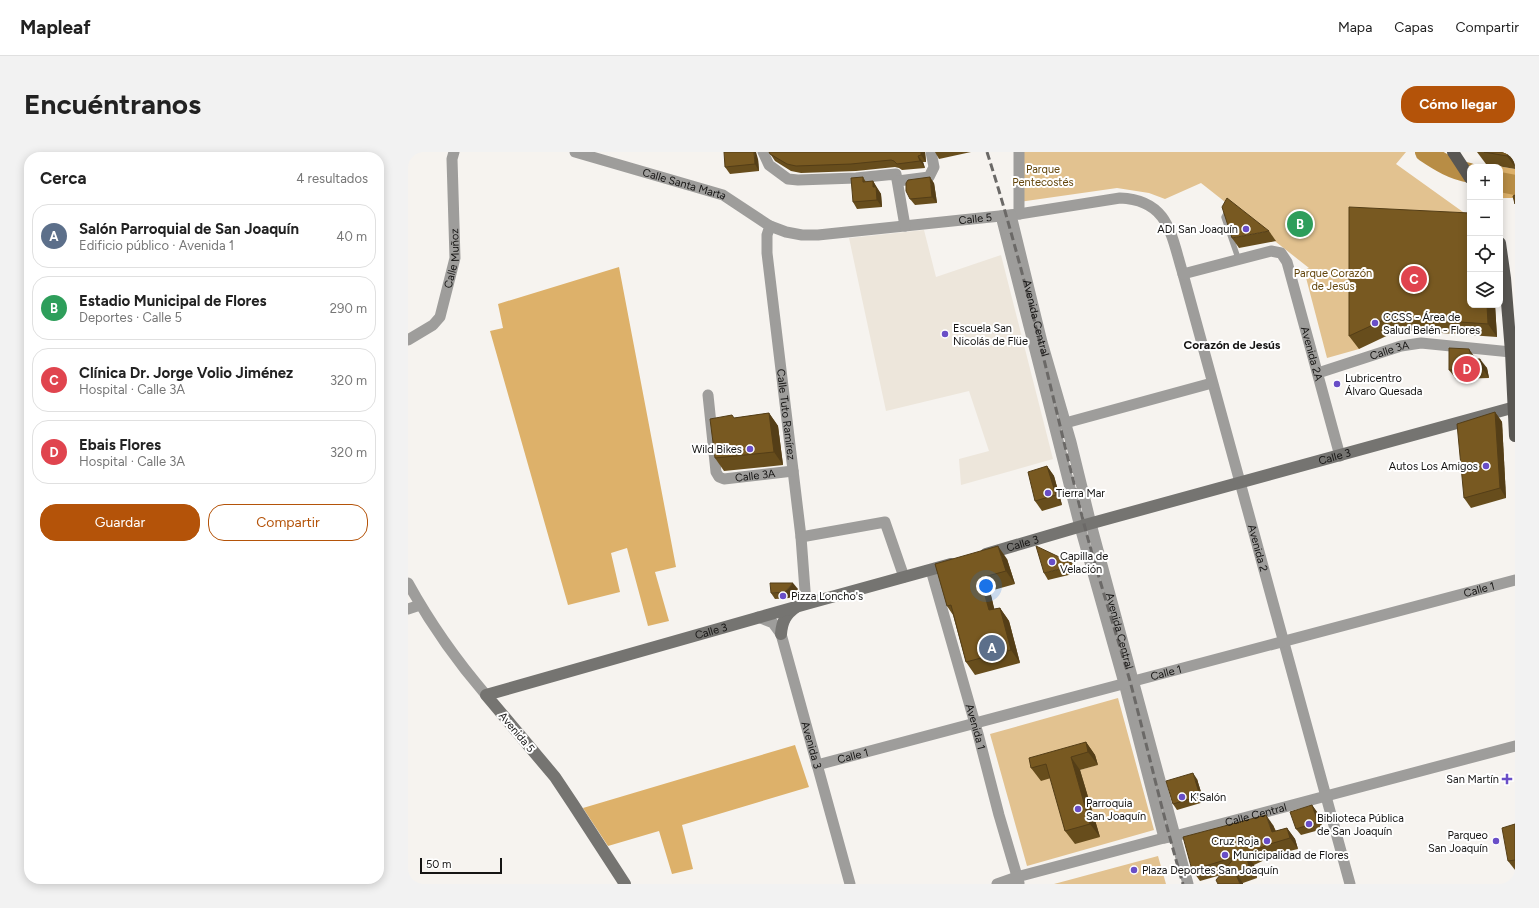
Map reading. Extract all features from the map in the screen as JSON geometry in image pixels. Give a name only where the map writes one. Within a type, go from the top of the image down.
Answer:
[{"type":"main road","points":[[1455,155],[1467,173]]},
{"type":"main road","points":[[1503,264],[1513,355],[1515,436]]},
{"type":"main road","name":"Calle 3","points":[[975,558],[1240,482],[1514,408]]},
{"type":"main road","name":"Calle 3","points":[[486,695],[758,617],[960,562]]},
{"type":"main road","points":[[781,634],[782,624],[786,616],[802,605]]},
{"type":"main road","name":"Avenida 5","points":[[486,695],[555,778],[625,884]]},
{"type":"street","name":"Calle Santa Marta","points":[[575,152],[723,195],[770,226],[786,232]]},
{"type":"street","points":[[763,152],[769,165],[788,179],[804,180],[856,178],[896,174],[904,226]]},
{"type":"street","points":[[898,181],[929,177],[934,167],[931,152]]},
{"type":"street","name":"Avenida Central","points":[[1019,152],[1010,215],[1042,342],[1060,424],[1086,525],[1170,837],[1188,884]]},
{"type":"street","name":"Calle Muñoz","points":[[408,340],[433,325],[440,317],[455,258],[452,154]]},
{"type":"street","name":"Calle 5","points":[[786,232],[802,235],[818,235],[1010,215],[1120,198],[1134,199],[1148,204],[1160,214]]},
{"type":"street","name":"Avenida 2","points":[[1160,214],[1168,226],[1182,274],[1350,884]]},
{"type":"street","name":"Calle Tuto Ramírez","points":[[770,226],[767,234],[767,253],[801,537],[802,605]]},
{"type":"street","name":"Avenida 2A","points":[[1238,258],[1271,251],[1281,253],[1287,262],[1340,456]]},
{"type":"street","points":[[1182,274],[1238,258]]},
{"type":"street","name":"Calle 3A","points":[[1318,373],[1413,343],[1513,355]]},
{"type":"street","points":[[1060,424],[1212,384]]},
{"type":"street","name":"Calle 3A","points":[[708,395],[716,472],[719,477],[724,479],[793,471]]},
{"type":"street","points":[[801,537],[885,522],[904,578]]},
{"type":"street","name":"Avenida 1","points":[[932,570],[1018,881]]},
{"type":"street","name":"Calle 1","points":[[817,765],[1282,640],[1515,580]]},
{"type":"street","name":"Avenida 5","points":[[408,583],[420,605],[462,668],[486,695]]},
{"type":"street","points":[[408,609],[420,605]]},
{"type":"street","points":[[758,617],[773,623],[781,634]]},
{"type":"street","name":"Avenida 3","points":[[781,634],[850,884]]},
{"type":"street","name":"Calle Central","points":[[997,884],[1018,881],[1170,837],[1515,746]]},
{"type":"lane","points":[[1230,205],[1224,217],[1238,258]]},
{"type":"shaded area","points":[[1503,167],[1515,169],[1515,198],[1503,198]]},
{"type":"shaded area","name":"Escuela San Nicolás de Flüe","points":[[924,230],[936,277],[1001,255],[1053,459],[961,485],[959,459],[989,451],[969,391],[886,411],[849,238]]},
{"type":"shaded area","points":[[619,267],[676,567],[655,572],[669,621],[648,626],[627,548],[611,553],[620,592],[568,605],[490,331],[503,328],[498,304]]},
{"type":"shaded area","points":[[795,745],[809,787],[682,825],[693,869],[672,874],[659,831],[608,846],[583,808]]},
{"type":"green space","points":[[1021,152],[1406,152],[1396,164],[1467,215],[1467,221],[1359,349],[1327,358],[1304,270],[1309,268],[1201,183],[1165,199],[1149,193],[1117,188],[1019,202]]},
{"type":"green space","points":[[1118,698],[1154,830],[1027,866],[990,734]],"holes":[[[1095,755],[1097,765],[1080,770],[1099,837],[1056,777]]]},
{"type":"green space","name":"Plaza Deportes San Joaquín","points":[[1158,856],[1166,884],[1054,884]]},
{"type":"building","points":[[724,152],[754,152],[755,164],[725,167]]},
{"type":"building","points":[[769,152],[921,152],[921,155],[918,156],[920,161],[897,164],[891,160],[851,164],[796,166],[787,164]]},
{"type":"building","points":[[1484,152],[1509,152],[1507,156]]},
{"type":"building","points":[[863,177],[863,182],[873,181],[873,187],[876,187],[877,200],[853,202],[851,178]]},
{"type":"building","points":[[930,177],[932,197],[910,199],[906,191],[906,183],[908,180]]},
{"type":"building","points":[[1227,198],[1269,231],[1232,238],[1222,207]]},
{"type":"building","points":[[1349,207],[1467,213],[1467,308],[1487,308],[1488,324],[1390,317],[1349,336]]},
{"type":"building","points":[[1449,348],[1469,349],[1472,359],[1480,359],[1482,368],[1449,370]]},
{"type":"building","name":"Autos Los Amigos","points":[[1495,412],[1500,488],[1464,498],[1457,424]]},
{"type":"building","points":[[769,413],[774,452],[715,458],[710,419],[732,415],[734,418]]},
{"type":"building","points":[[1047,466],[1056,495],[1035,501],[1028,472]]},
{"type":"building","points":[[998,546],[1006,571],[980,578],[989,610],[1000,608],[1011,650],[966,662],[951,605],[947,606],[935,564]]},
{"type":"building","points":[[1036,546],[1076,565],[1044,573]]},
{"type":"building","points":[[770,583],[793,583],[785,592],[771,593]]},
{"type":"building","points":[[1086,742],[1088,752],[1071,757],[1090,824],[1065,831],[1046,764],[1031,768],[1029,758]]},
{"type":"building","points":[[1193,773],[1200,796],[1173,804],[1166,781]]},
{"type":"building","points":[[1312,805],[1318,822],[1296,829],[1290,812]]},
{"type":"building","points":[[1266,815],[1272,832],[1287,828],[1290,838],[1246,854],[1249,867],[1235,872],[1240,884],[1218,884],[1216,880],[1235,857],[1192,870],[1183,837]]},
{"type":"building","points":[[1515,824],[1515,860],[1508,861],[1502,828]]},
{"type":"waterway","points":[[1425,152],[1447,165],[1467,172]]},
{"type":"waterway","points":[[1503,183],[1515,185]]},
{"type":"railway","points":[[987,152],[1027,291],[1084,524],[1130,681],[1183,884]]},
{"type":"place","name":"Estadio Municipal de Flores","points":[[1300,224]]},
{"type":"place","name":"ADI San Joaquín","points":[[1246,229]]},
{"type":"place","name":"Clínica Dr. Jorge Volio Jiménez","points":[[1414,279]]},
{"type":"place","name":"CCSS - Área de Salud Belén - Flores","points":[[1375,323]]},
{"type":"place","name":"Escuela San Nicolás de Flüe","points":[[945,334]]},
{"type":"place","name":"Ebais Flores","points":[[1467,369]]},
{"type":"place","name":"Lubricentro Álvaro Quesada","points":[[1337,384]]},
{"type":"place","name":"Wild Bikes","points":[[750,449]]},
{"type":"place","name":"Autos Los Amigos","points":[[1486,466]]},
{"type":"place","name":"Tierra Mar","points":[[1048,493]]},
{"type":"place","name":"Capilla de Velación","points":[[1052,562]]},
{"type":"place","name":"Pizza Loncho's","points":[[783,596]]},
{"type":"place","name":"Salón Parroquial de San Joaquín","points":[[992,648]]},
{"type":"place","name":"San Martín","points":[[1507,779]]},
{"type":"place","name":"K'Salón","points":[[1182,797]]},
{"type":"place","name":"Parroquia San Joaquín","points":[[1078,809]]},
{"type":"place","name":"Biblioteca Pública de San Joaquín","points":[[1309,824]]},
{"type":"place","name":"Cruz Roja","points":[[1267,841]]},
{"type":"place","name":"Parqueo San Joaquín","points":[[1496,841]]},
{"type":"place","name":"Municipalidad de Flores","points":[[1225,855]]},
{"type":"place","name":"Plaza Deportes San Joaquín","points":[[1134,870]]},
{"type":"district","name":"Corazón de Jesús","points":[[1232,345]]},
{"type":"park label","name":"Parque Pentecostés","points":[[1043,175]]},
{"type":"park label","name":"Parque Corazón de Jesús","points":[[1333,279]]}]
